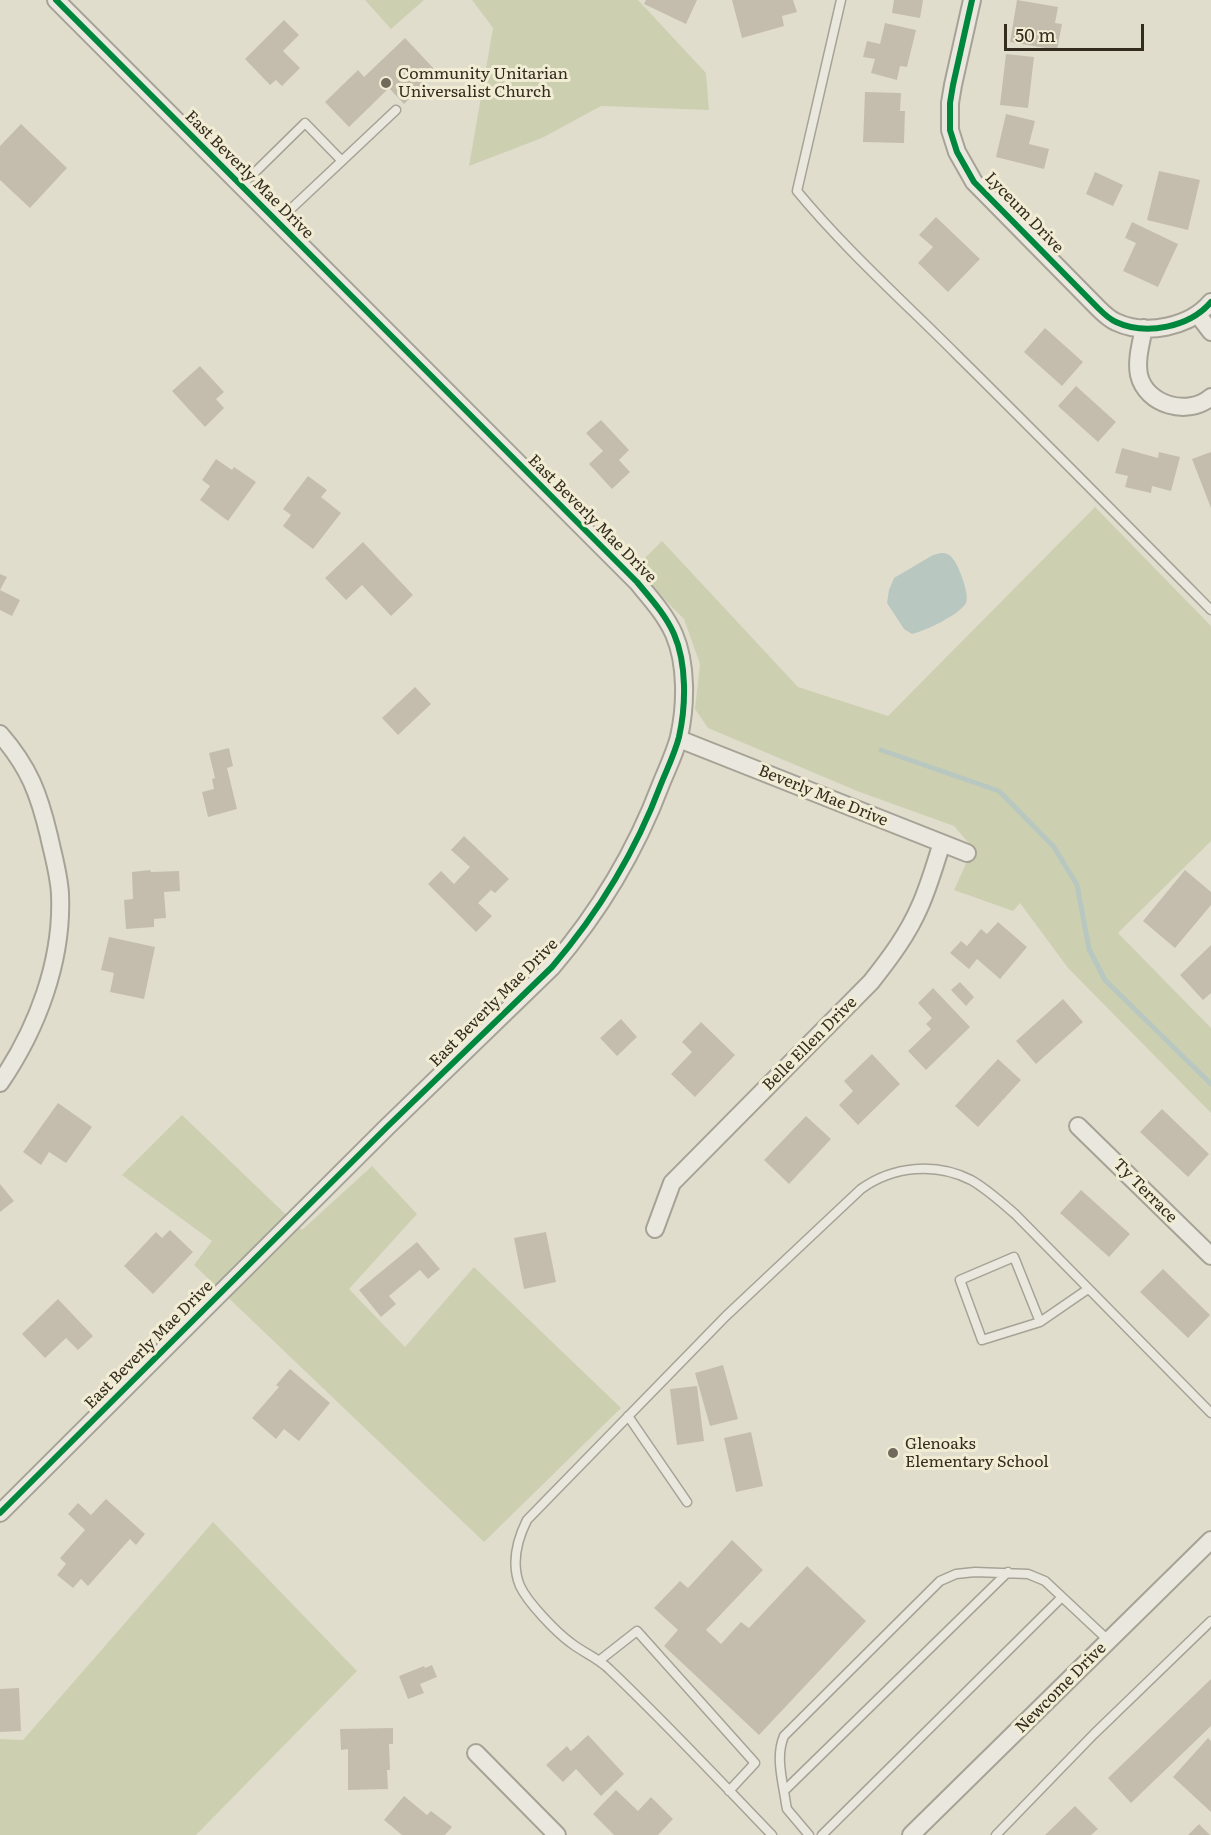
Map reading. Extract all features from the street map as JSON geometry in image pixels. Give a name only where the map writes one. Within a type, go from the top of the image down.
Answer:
[{"type":"street","name":"East Beverly Mae Drive","points":[[0,1513],[387,1127],[552,967],[574,941],[606,896],[633,849],[655,800],[679,740],[684,688],[675,635],[660,610],[637,582],[56,0]]},
{"type":"street","name":"Lyceum Drive","points":[[972,0],[953,85],[950,130],[957,152],[974,182],[1113,321],[1126,326],[1143,328],[1182,323],[1198,315],[1211,302]]},
{"type":"street","points":[[1198,315],[1211,332]]},
{"type":"street","points":[[1143,328],[1138,362],[1139,377],[1147,390],[1159,401],[1174,407],[1194,406],[1211,397]]},
{"type":"street","points":[[0,734],[28,771],[40,798],[56,865],[60,893],[60,923],[56,952],[46,991],[15,1061],[0,1083]]},
{"type":"street","name":"Beverly Mae Drive","points":[[679,740],[967,853]]},
{"type":"street","name":"Belle Ellen Drive","points":[[655,1229],[672,1183],[871,982],[890,958],[907,933],[921,905],[942,843]]},
{"type":"street","name":"Ty Terrace","points":[[1078,1126],[1211,1256]]},
{"type":"street","name":"Newcome Drive","points":[[911,1835],[1211,1540]]},
{"type":"street","points":[[476,1753],[557,1835]]},
{"type":"lane","points":[[841,0],[797,191],[814,212],[887,287],[956,353],[1211,610]]},
{"type":"lane","points":[[277,222],[396,110]]},
{"type":"lane","points":[[241,186],[305,123],[342,161]]},
{"type":"lane","points":[[772,1835],[633,1691],[600,1660],[571,1643],[531,1604],[520,1585],[517,1573],[517,1546],[527,1520],[726,1316],[861,1188],[882,1176],[914,1168],[939,1170],[972,1181],[996,1197],[1211,1413]]},
{"type":"lane","points":[[1040,1322],[1014,1257],[960,1280],[982,1340],[1040,1322],[1088,1288]]},
{"type":"lane","points":[[628,1416],[687,1502]]},
{"type":"lane","points":[[809,1835],[787,1809],[779,1755],[784,1736],[940,1581],[956,1574],[975,1572],[1028,1574],[1045,1581],[1109,1641]]},
{"type":"lane","points":[[784,1791],[1008,1572]]},
{"type":"lane","points":[[822,1835],[1062,1597]]},
{"type":"lane","points":[[996,1835],[1094,1734],[1211,1621]]},
{"type":"lane","points":[[600,1660],[637,1631],[755,1763],[729,1791]]},
{"type":"green space","points":[[365,0],[424,0],[391,29]]},
{"type":"green space","points":[[472,0],[638,0],[706,73],[709,110],[601,106],[542,138],[469,166],[493,28]]},
{"type":"green space","points":[[1095,507],[1211,626],[1211,841],[1118,933],[1211,1028],[1211,1113],[1068,968],[1020,903],[1013,911],[954,890],[973,848],[954,826],[857,791],[708,728],[695,709],[700,664],[684,619],[634,569],[662,541],[798,687],[888,716]]},
{"type":"green space","points":[[182,1115],[302,1230],[372,1166],[417,1214],[349,1289],[405,1347],[474,1267],[621,1408],[484,1542],[194,1265],[212,1241],[122,1175]]},
{"type":"green space","points":[[213,1522],[357,1671],[196,1835],[0,1835],[0,1739],[23,1740]]},
{"type":"shaded area","points":[[941,553],[951,556],[958,568],[965,587],[966,603],[949,617],[912,634],[904,629],[887,603],[889,590],[894,578],[933,555]]},
{"type":"building","points":[[646,0],[697,0],[686,24],[644,4]]},
{"type":"building","points":[[732,0],[793,0],[797,12],[782,16],[784,26],[742,38]]},
{"type":"building","points":[[894,0],[923,0],[920,18],[892,13]]},
{"type":"building","points":[[1017,0],[1058,7],[1055,23],[1062,24],[1057,50],[1010,42]]},
{"type":"building","points":[[284,20],[299,35],[283,51],[300,68],[282,86],[276,80],[270,85],[245,59]]},
{"type":"building","points":[[885,23],[916,30],[907,67],[900,66],[897,80],[871,73],[875,59],[863,57],[867,41],[880,44]]},
{"type":"building","name":"Community Unitarian Universalist Church","points":[[405,38],[437,72],[404,104],[389,88],[349,127],[325,102],[358,70],[364,77]]},
{"type":"building","points":[[1006,54],[1034,57],[1028,108],[1000,105]]},
{"type":"building","points":[[865,92],[901,93],[900,111],[905,111],[904,143],[863,142]]},
{"type":"building","points":[[1006,114],[1035,121],[1029,144],[1049,149],[1044,169],[996,157]]},
{"type":"building","points":[[21,124],[67,168],[30,208],[0,180],[0,146]]},
{"type":"building","points":[[1159,171],[1200,180],[1188,230],[1147,220]]},
{"type":"building","points":[[1095,172],[1123,185],[1113,206],[1086,194]]},
{"type":"building","points":[[936,217],[980,259],[948,292],[918,263],[933,247],[919,235]]},
{"type":"building","points":[[1132,222],[1178,244],[1158,287],[1123,271],[1136,243],[1125,238]]},
{"type":"building","points":[[1045,328],[1083,362],[1062,386],[1024,352]]},
{"type":"building","points":[[200,366],[224,392],[216,399],[224,408],[205,427],[172,391]]},
{"type":"building","points":[[1076,386],[1116,422],[1098,442],[1058,406]]},
{"type":"building","points":[[601,420],[629,450],[619,460],[630,472],[612,489],[589,464],[603,451],[586,433]]},
{"type":"building","points":[[1122,448],[1158,458],[1159,452],[1180,457],[1171,491],[1152,486],[1151,493],[1125,487],[1128,476],[1115,473]]},
{"type":"building","points":[[1211,452],[1211,508],[1192,459]]},
{"type":"building","points":[[216,459],[232,470],[234,467],[256,482],[228,521],[200,500],[210,486],[202,480]]},
{"type":"building","points":[[308,476],[327,490],[321,497],[341,513],[313,549],[283,526],[291,515],[283,509]]},
{"type":"building","points":[[363,542],[413,595],[391,616],[362,585],[346,600],[325,578]]},
{"type":"building","points":[[0,574],[7,577],[0,590]]},
{"type":"building","points":[[0,590],[20,600],[12,616],[0,610]]},
{"type":"building","points":[[415,687],[431,704],[398,735],[382,718]]},
{"type":"building","points":[[229,748],[233,766],[227,768],[237,809],[208,817],[202,792],[214,789],[212,779],[215,778],[209,753]]},
{"type":"building","points":[[464,836],[509,879],[495,893],[491,890],[478,903],[492,916],[476,932],[428,884],[441,871],[454,884],[470,867],[451,850]]},
{"type":"building","points":[[150,870],[151,872],[179,871],[180,891],[164,892],[166,918],[154,919],[154,927],[126,929],[124,900],[133,899],[132,872]]},
{"type":"building","points":[[1185,870],[1211,892],[1211,905],[1175,948],[1143,921]]},
{"type":"building","points":[[998,922],[1027,947],[1000,979],[977,959],[969,969],[950,953],[961,941],[967,946],[981,929],[987,934]]},
{"type":"building","points":[[109,937],[155,947],[144,999],[110,992],[114,973],[101,970]]},
{"type":"building","points":[[1211,945],[1211,993],[1203,1000],[1180,975]]},
{"type":"building","points":[[960,982],[974,997],[966,1006],[951,990]]},
{"type":"building","points":[[933,988],[970,1027],[926,1070],[908,1051],[931,1029],[926,1024],[932,1018],[918,1003]]},
{"type":"building","points":[[1063,999],[1083,1022],[1036,1064],[1016,1041]]},
{"type":"building","points":[[621,1019],[637,1037],[617,1056],[600,1038]]},
{"type":"building","points":[[701,1022],[735,1055],[695,1097],[671,1074],[692,1052],[682,1042]]},
{"type":"building","points":[[872,1054],[900,1084],[858,1125],[839,1105],[853,1091],[844,1081]]},
{"type":"building","points":[[998,1059],[1021,1080],[978,1127],[955,1106]]},
{"type":"building","points":[[58,1103],[92,1127],[66,1163],[49,1152],[41,1165],[23,1152]]},
{"type":"building","points":[[1162,1109],[1209,1154],[1188,1177],[1140,1132]]},
{"type":"building","points":[[806,1116],[831,1139],[789,1184],[764,1160]]},
{"type":"building","points":[[0,1184],[14,1201],[0,1212]]},
{"type":"building","points":[[1081,1190],[1130,1234],[1109,1257],[1060,1213]]},
{"type":"building","points":[[170,1230],[193,1252],[153,1294],[124,1266],[156,1232],[162,1238]]},
{"type":"building","points":[[546,1232],[556,1282],[524,1289],[514,1238]]},
{"type":"building","points":[[417,1242],[440,1269],[428,1279],[420,1270],[389,1296],[396,1304],[381,1317],[359,1290]]},
{"type":"building","points":[[1163,1269],[1210,1315],[1188,1338],[1140,1292]]},
{"type":"building","points":[[58,1299],[93,1336],[78,1350],[66,1338],[45,1358],[22,1334]]},
{"type":"building","points":[[723,1365],[738,1419],[710,1426],[695,1373]]},
{"type":"building","points":[[290,1369],[330,1403],[299,1441],[284,1429],[276,1439],[252,1418],[279,1387],[276,1385]]},
{"type":"building","points":[[697,1386],[704,1441],[677,1445],[670,1389]]},
{"type":"building","points":[[751,1432],[763,1486],[736,1492],[724,1438]]},
{"type":"building","points":[[106,1499],[145,1534],[136,1545],[130,1539],[88,1586],[81,1579],[73,1588],[57,1575],[66,1564],[60,1558],[85,1530],[68,1514],[78,1503],[91,1515]]},
{"type":"building","points":[[732,1540],[763,1570],[706,1630],[721,1644],[741,1622],[749,1628],[807,1566],[866,1621],[759,1735],[664,1646],[678,1630],[654,1608],[680,1581],[688,1588]]},
{"type":"building","points":[[432,1665],[437,1677],[420,1684],[424,1693],[408,1699],[399,1676]]},
{"type":"building","points":[[1211,1679],[1211,1726],[1131,1803],[1108,1778]]},
{"type":"building","points":[[19,1688],[21,1731],[0,1732],[0,1689]]},
{"type":"building","points":[[393,1728],[393,1744],[389,1744],[388,1789],[348,1790],[348,1749],[341,1750],[340,1729]]},
{"type":"building","points":[[588,1735],[624,1774],[601,1796],[576,1769],[563,1782],[546,1765],[567,1746],[571,1751]]},
{"type":"building","points":[[1208,1738],[1211,1741],[1211,1812],[1173,1777]]},
{"type":"building","points":[[616,1790],[638,1811],[651,1797],[673,1819],[658,1835],[614,1835],[593,1814]]},
{"type":"building","points":[[404,1796],[427,1815],[431,1811],[452,1827],[445,1835],[402,1835],[384,1820]]},
{"type":"building","points":[[1075,1806],[1098,1829],[1091,1835],[1045,1835]]},
{"type":"building","points":[[1199,1824],[1210,1835],[1188,1835]]},
{"type":"waterway","points":[[881,750],[999,791],[1054,847],[1077,885],[1089,949],[1105,980],[1211,1084]]},
{"type":"cycle path","points":[[0,1513],[387,1127],[552,967],[601,903],[640,834],[677,743],[684,699],[681,658],[674,634],[662,613],[637,582],[56,0]]},
{"type":"cycle path","points":[[972,0],[953,85],[950,130],[957,152],[974,182],[1113,321],[1141,328],[1167,327],[1192,318],[1211,302]]},
{"type":"place","name":"Community Unitarian Universalist Church","points":[[386,83]]},
{"type":"place","name":"Glenoaks Elementary School","points":[[893,1453]]}]
